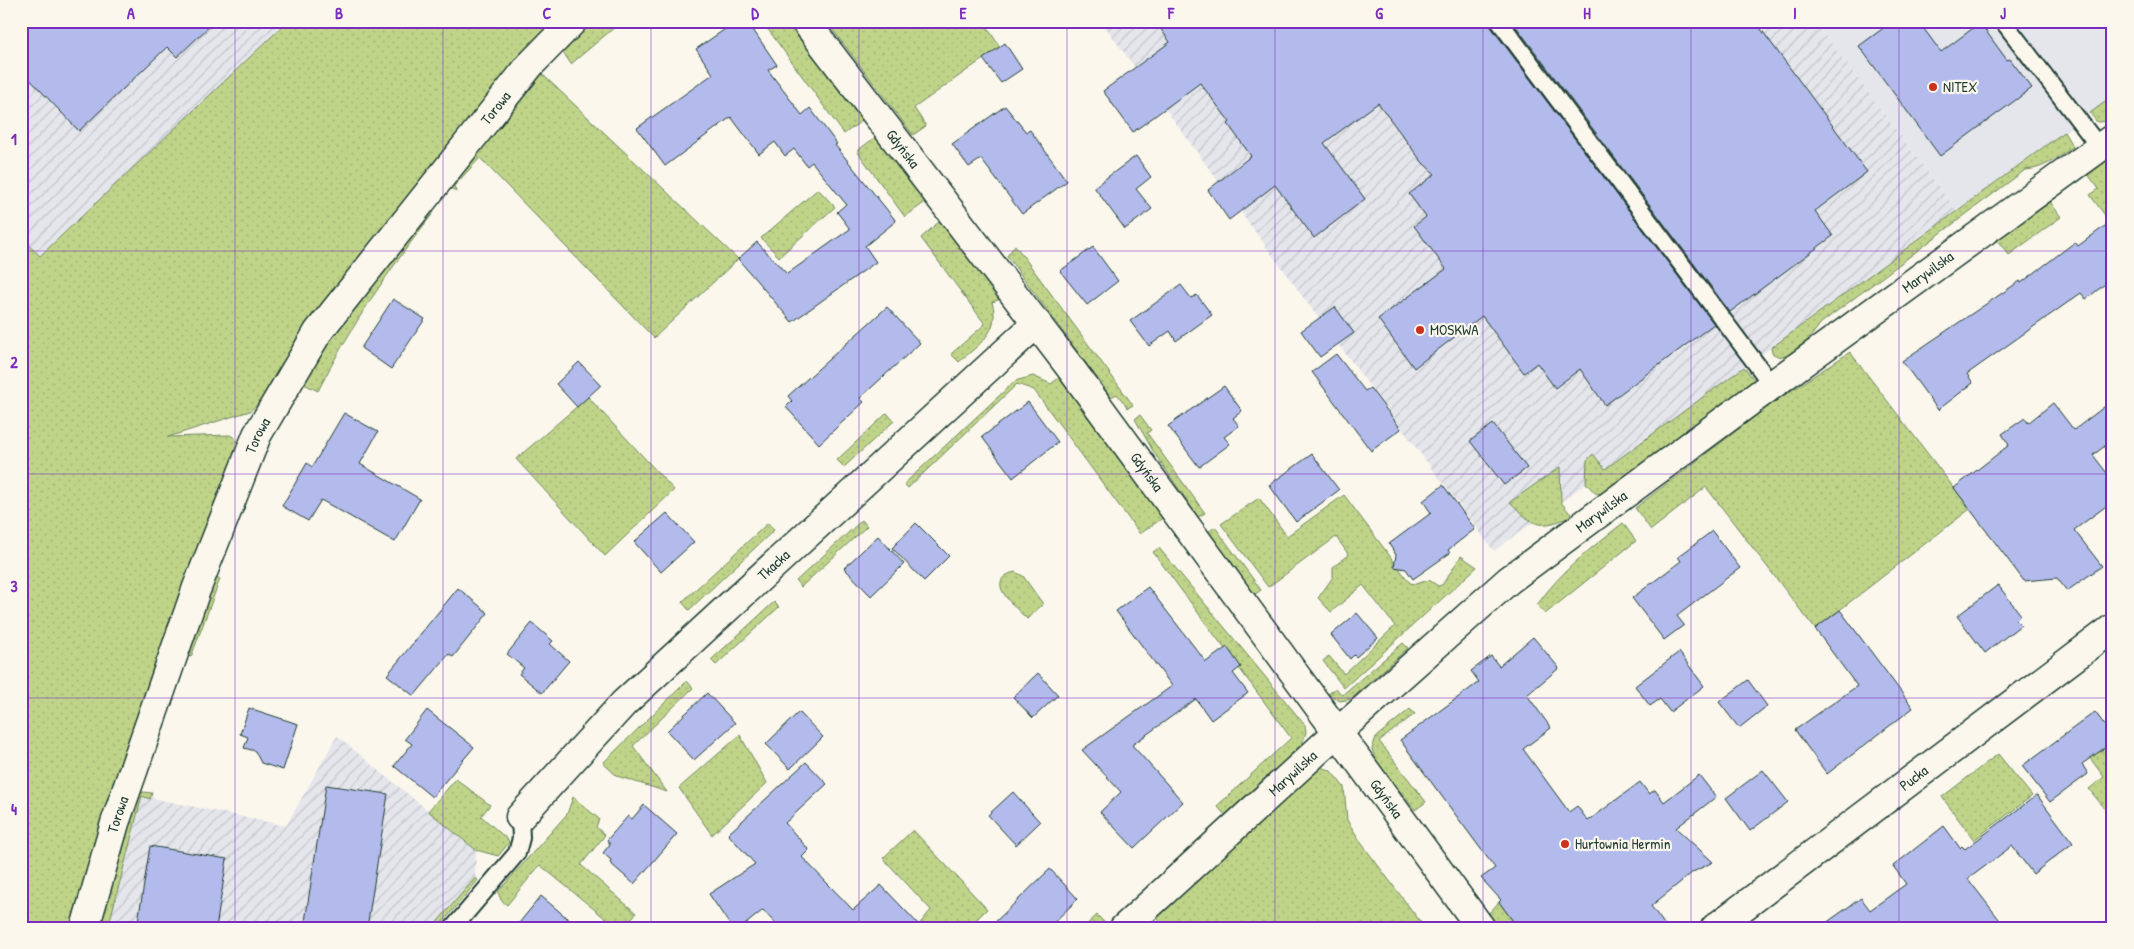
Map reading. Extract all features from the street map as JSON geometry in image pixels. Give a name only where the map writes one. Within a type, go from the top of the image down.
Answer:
[{"type":"street","name":"Torowa","points":[[85,928],[115,823],[196,590],[257,435],[318,332],[530,65],[573,21]]},
{"type":"street","name":"Gdyńska","points":[[805,21],[1038,323],[1481,928]]},
{"type":"street","name":"Marywilska","points":[[1124,928],[1338,731],[1509,580],[1772,385],[2106,143]]},
{"type":"street","name":"Tkacka","points":[[520,817],[624,703],[1038,323]]},
{"type":"street","name":"Pucka","points":[[1715,928],[2113,628]]},
{"type":"lane","points":[[1499,21],[1772,385]]},
{"type":"lane","points":[[2003,21],[2106,143]]},
{"type":"lane","points":[[453,928],[517,853],[521,838],[520,817]]},
{"type":"shaded area","points":[[21,21],[288,21],[40,256],[21,238]]},
{"type":"shaded area","points":[[1101,21],[1812,21],[1828,39],[1957,211],[1494,551],[1311,308]]},
{"type":"shaded area","points":[[1812,21],[2113,21],[2113,96],[1957,211],[1828,39]]},
{"type":"shaded area","points":[[337,736],[476,850],[475,878],[432,928],[108,928],[142,796],[286,826]]},
{"type":"green space","points":[[288,21],[555,21],[302,336],[260,402],[250,411],[168,437],[230,435],[235,438],[239,445],[147,688],[118,774],[75,928],[21,928],[21,238],[40,256]]},
{"type":"green space","points":[[590,21],[622,21],[571,64],[563,52]]},
{"type":"green space","points":[[762,21],[790,21],[864,119],[844,134]]},
{"type":"green space","points":[[826,21],[983,21],[1000,47],[914,108],[926,126],[913,135]]},
{"type":"green space","points":[[542,74],[738,259],[654,338],[480,158],[454,186],[456,192],[448,186],[474,152]]},
{"type":"green space","points":[[2113,96],[2113,119],[2097,122],[2090,113]]},
{"type":"green space","points":[[2064,132],[2073,147],[2056,159],[2038,168],[2025,170],[1821,323],[1806,342],[1793,353],[1779,356],[1772,353],[1771,348]]},
{"type":"green space","points":[[878,135],[928,200],[905,217],[857,151]]},
{"type":"green space","points":[[2113,154],[2113,179],[2111,181],[2113,183],[2113,226],[2090,195],[2099,189],[2087,173]]},
{"type":"green space","points":[[818,189],[835,207],[779,257],[761,238]]},
{"type":"green space","points":[[2049,200],[2061,217],[2009,255],[1996,239]]},
{"type":"green space","points":[[434,212],[372,298],[343,344],[318,391],[300,382],[326,341],[355,303]]},
{"type":"green space","points":[[942,219],[1001,299],[992,302],[994,312],[991,329],[981,343],[959,362],[951,354],[985,324],[921,238]]},
{"type":"green space","points":[[1015,245],[1133,405],[1128,408],[1117,394],[1111,397],[1007,256]]},
{"type":"green space","points":[[1850,352],[1970,509],[1815,629],[1706,487],[1651,530],[1635,508],[1774,402]]},
{"type":"green space","points":[[1744,367],[1755,381],[1601,494],[1595,493],[1586,483],[1587,460],[1593,454],[1605,469]]},
{"type":"green space","points":[[1033,376],[1051,384],[1060,377],[1164,517],[1140,534],[1034,390],[1017,384],[908,488],[904,484],[1015,381]]},
{"type":"green space","points":[[588,397],[674,490],[605,556],[516,459]]},
{"type":"green space","points":[[887,413],[894,421],[844,467],[837,460]]},
{"type":"green space","points":[[1140,415],[1151,430],[1147,433],[1205,513],[1198,517],[1153,451],[1135,419]]},
{"type":"green space","points":[[1560,467],[1561,502],[1572,516],[1544,524],[1531,521],[1510,502]]},
{"type":"green space","points":[[1344,495],[1410,583],[1416,584],[1429,580],[1438,586],[1442,585],[1461,556],[1477,567],[1344,688],[1323,661],[1329,656],[1344,674],[1395,626],[1363,585],[1331,612],[1318,598],[1333,577],[1333,567],[1349,555],[1336,537],[1268,587],[1221,524],[1259,498],[1287,536]]},
{"type":"green space","points":[[862,520],[867,526],[801,587],[796,581]]},
{"type":"green space","points":[[768,523],[774,530],[689,610],[682,602]]},
{"type":"green space","points":[[1623,523],[1636,541],[1545,614],[1537,605],[1546,593],[1577,561]]},
{"type":"green space","points":[[1215,527],[1261,590],[1254,595],[1208,532]]},
{"type":"green space","points":[[1159,548],[1305,725],[1306,732],[1302,745],[1226,816],[1217,806],[1291,738],[1153,552]]},
{"type":"green space","points":[[1015,572],[1023,576],[1043,604],[1027,619],[1009,601],[1001,587],[1001,581],[1006,576]]},
{"type":"green space","points":[[216,577],[220,579],[191,657],[186,655]]},
{"type":"green space","points":[[774,602],[779,607],[716,665],[711,660]]},
{"type":"green space","points":[[1403,643],[1408,648],[1351,699],[1340,701],[1328,694],[1336,688],[1342,695]]},
{"type":"green space","points":[[687,681],[693,688],[633,746],[667,792],[617,776],[603,763]]},
{"type":"green space","points":[[1410,709],[1415,714],[1379,741],[1426,802],[1415,810],[1377,762],[1372,749],[1376,737]]},
{"type":"green space","points":[[740,735],[767,783],[712,835],[679,788]]},
{"type":"green space","points":[[2113,742],[2113,819],[2089,789],[2104,777],[2090,758]]},
{"type":"green space","points":[[1998,754],[2032,796],[1974,840],[1942,797]]},
{"type":"green space","points":[[1320,767],[1330,770],[1344,787],[1347,820],[1362,844],[1425,928],[1164,928],[1157,917]]},
{"type":"green space","points":[[456,779],[490,805],[481,816],[509,843],[498,856],[476,850],[428,811]]},
{"type":"green space","points":[[138,793],[152,793],[150,799],[142,796],[108,928],[100,928]]},
{"type":"green space","points":[[573,797],[599,819],[596,827],[605,835],[581,865],[636,913],[624,928],[617,928],[540,865],[507,905],[501,900],[498,892],[567,814]]},
{"type":"green space","points":[[913,830],[987,909],[968,928],[917,927],[931,910],[883,858]]},
{"type":"green space","points":[[475,878],[478,880],[438,928],[432,928]]},
{"type":"green space","points":[[1499,902],[1518,928],[1497,928],[1490,919],[1489,913]]},
{"type":"green space","points":[[1097,915],[1106,924],[1102,928],[1083,928]]},
{"type":"building","points":[[21,21],[215,21],[177,57],[167,47],[79,131],[21,70]]},
{"type":"building","points":[[737,21],[747,21],[777,65],[768,70],[802,115],[810,108],[837,144],[835,145],[896,221],[865,246],[876,262],[792,322],[738,259],[757,242],[787,274],[850,229],[837,212],[846,204],[812,162],[807,166],[794,149],[785,156],[775,142],[759,154],[731,117],[665,166],[637,128],[713,74],[696,49]]},
{"type":"building","points":[[1155,21],[1489,21],[1491,27],[1714,324],[1605,405],[1580,369],[1555,388],[1537,363],[1524,373],[1482,316],[1414,368],[1378,319],[1446,269],[1414,226],[1426,217],[1409,194],[1435,174],[1422,162],[1378,103],[1324,143],[1365,199],[1314,238],[1275,185],[1229,220],[1208,190],[1251,156],[1228,124],[1230,122],[1200,83],[1133,132],[1103,91],[1170,42]]},
{"type":"building","points":[[1512,21],[1755,21],[1867,172],[1815,211],[1833,236],[1730,312]]},
{"type":"building","points":[[1893,21],[1918,21],[1941,52],[1980,23],[2007,60],[2010,59],[2032,88],[1940,156],[1859,46]]},
{"type":"building","points":[[1005,43],[1022,69],[1001,83],[983,59]]},
{"type":"building","points":[[1005,106],[1026,132],[1030,130],[1067,181],[1022,214],[981,159],[969,167],[952,144]]},
{"type":"building","points":[[1136,156],[1151,177],[1136,189],[1152,209],[1125,229],[1094,187]]},
{"type":"building","points":[[2113,220],[2113,278],[2086,299],[2081,293],[1967,374],[1973,383],[1938,410],[1902,361],[2020,281],[2021,283],[2075,242],[2078,246]]},
{"type":"building","points":[[1093,247],[1118,281],[1087,305],[1060,271]]},
{"type":"building","points":[[1181,285],[1191,298],[1197,295],[1212,315],[1176,341],[1170,331],[1149,346],[1130,321]]},
{"type":"building","points":[[393,299],[425,319],[391,369],[361,348]]},
{"type":"building","points":[[887,307],[920,343],[860,398],[864,402],[819,444],[786,407],[792,401],[788,396]]},
{"type":"building","points":[[1335,307],[1354,333],[1320,357],[1301,331]]},
{"type":"building","points":[[1336,354],[1365,391],[1370,388],[1401,429],[1371,451],[1312,372]]},
{"type":"building","points":[[579,362],[601,385],[577,407],[556,384]]},
{"type":"building","points":[[1224,386],[1242,411],[1233,418],[1239,426],[1224,437],[1230,444],[1199,467],[1168,426]]},
{"type":"building","points":[[2113,400],[2113,440],[2093,455],[2113,481],[2113,501],[2074,530],[2102,566],[2067,591],[2057,578],[2024,581],[1954,488],[2009,445],[2002,434],[2025,418],[2028,423],[2053,403],[2074,430]]},
{"type":"building","points":[[1028,402],[1058,442],[1013,478],[982,437]]},
{"type":"building","points":[[344,413],[378,432],[360,464],[420,499],[395,542],[321,500],[308,521],[282,506],[307,463],[312,467]]},
{"type":"building","points":[[1493,424],[1527,468],[1504,485],[1470,441]]},
{"type":"building","points":[[1312,454],[1339,490],[1296,522],[1269,485]]},
{"type":"building","points":[[1443,485],[1475,529],[1448,550],[1450,553],[1413,579],[1406,569],[1394,567],[1396,555],[1389,544],[1431,513],[1423,501]]},
{"type":"building","points":[[667,513],[694,542],[661,572],[634,542]]},
{"type":"building","points":[[916,523],[949,556],[924,581],[892,548]]},
{"type":"building","points":[[1712,531],[1740,568],[1677,616],[1684,625],[1664,640],[1632,598],[1681,561],[1678,557]]},
{"type":"building","points":[[878,536],[904,564],[871,596],[844,568]]},
{"type":"building","points":[[1998,585],[2021,615],[2016,620],[2021,625],[1985,653],[1957,616]]},
{"type":"building","points":[[1148,587],[1206,662],[1227,647],[1241,667],[1233,673],[1248,693],[1211,720],[1196,699],[1132,745],[1183,802],[1134,848],[1100,812],[1121,792],[1082,750],[1172,686],[1116,611]]},
{"type":"building","points":[[458,588],[488,613],[453,657],[449,654],[414,696],[387,675]]},
{"type":"building","points":[[1840,610],[1913,708],[1827,774],[1795,730],[1857,686],[1815,629]]},
{"type":"building","points":[[1357,613],[1378,638],[1356,657],[1354,655],[1350,659],[1331,635]]},
{"type":"building","points":[[532,623],[553,641],[550,644],[569,661],[542,693],[519,674],[524,668],[507,654]]},
{"type":"building","points":[[1533,637],[1559,668],[1527,695],[1551,728],[1523,749],[1569,812],[1577,806],[1588,821],[1640,782],[1649,794],[1655,790],[1664,802],[1699,775],[1716,797],[1676,828],[1713,862],[1693,872],[1651,906],[1667,928],[1518,928],[1499,902],[1501,900],[1481,878],[1495,868],[1400,740],[1479,682],[1471,671],[1491,656],[1499,666]]},
{"type":"building","points":[[1679,652],[1704,686],[1670,712],[1660,699],[1650,706],[1635,686]]},
{"type":"building","points":[[1038,673],[1058,695],[1033,718],[1013,697]]},
{"type":"building","points":[[1748,680],[1767,706],[1739,728],[1719,702]]},
{"type":"building","points":[[707,693],[735,723],[694,760],[667,731]]},
{"type":"building","points":[[249,708],[298,724],[283,770],[261,763],[255,751],[244,748],[248,737],[240,734]]},
{"type":"building","points":[[427,710],[474,747],[432,797],[394,766],[412,744],[405,739]]},
{"type":"building","points":[[799,712],[823,737],[790,769],[766,744]]},
{"type":"building","points":[[2095,712],[2113,736],[2113,742],[2082,764],[2088,774],[2050,802],[2022,766]]},
{"type":"building","points":[[806,762],[827,784],[785,823],[809,850],[802,857],[853,910],[881,885],[922,928],[779,928],[763,910],[741,928],[732,928],[709,894],[755,864],[728,834]]},
{"type":"building","points":[[1763,770],[1788,802],[1750,831],[1726,798]]},
{"type":"building","points":[[326,785],[388,794],[367,928],[304,928]]},
{"type":"building","points":[[1013,792],[1040,822],[1016,845],[988,815]]},
{"type":"building","points":[[2037,795],[2073,843],[2033,874],[2012,846],[1968,879],[2006,928],[1819,928],[1861,898],[1870,910],[1906,884],[1893,866],[1944,826],[1960,848],[1962,846],[1965,849]]},
{"type":"building","points":[[644,805],[677,834],[634,884],[610,863],[611,860],[603,853],[610,844],[607,840],[628,816],[632,819]]},
{"type":"building","points":[[150,846],[227,859],[216,928],[137,928]]},
{"type":"building","points":[[1050,869],[1078,899],[1048,928],[989,928]]},
{"type":"building","points":[[541,896],[579,928],[515,928]]},
{"type":"place","name":"NITEX","points":[[1933,87]]},
{"type":"place","name":"MOSKWA","points":[[1420,330]]},
{"type":"place","name":"Hurtownia Hermin","points":[[1565,844]]}]
